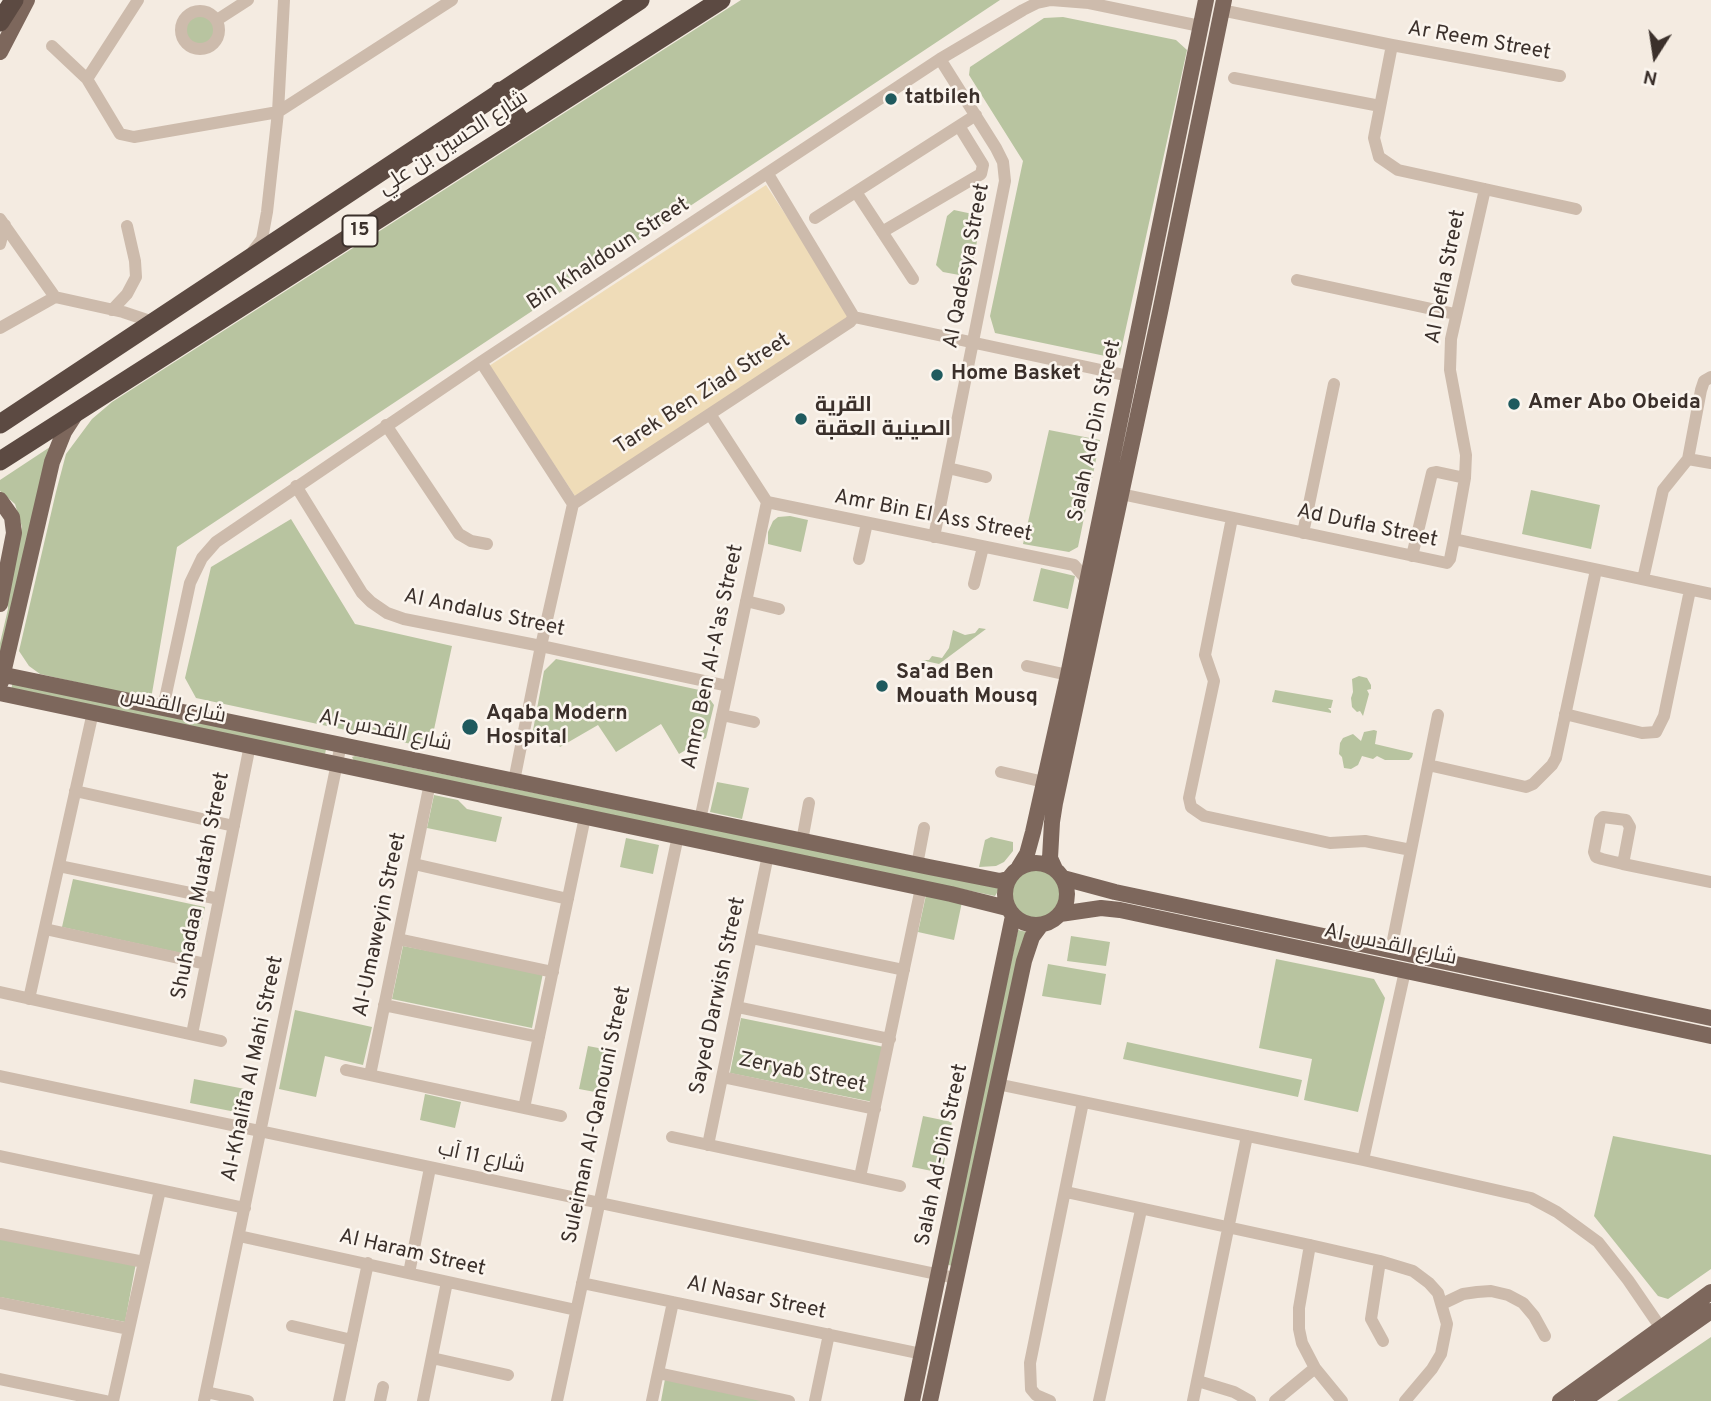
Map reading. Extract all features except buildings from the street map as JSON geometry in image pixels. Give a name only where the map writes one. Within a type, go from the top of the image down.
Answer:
[{"type":"highway","points":[[0,22],[14,0]]},
{"type":"highway","name":"شارع الحسين بن علي","points":[[0,424],[640,0]]},
{"type":"highway","name":"شارع الحسين بن علي","points":[[0,461],[721,0]]},
{"type":"highway","points":[[500,91],[524,126]]},
{"type":"main road","points":[[0,52],[27,0]]},
{"type":"main road","name":"Salah Ad-Din Street","points":[[1014,873],[1027,854],[1121,494],[1206,0]]},
{"type":"main road","name":"Salah Ad-Din Street","points":[[1059,874],[1050,858],[1052,822],[1070,697],[1068,675],[1086,579],[1129,376],[1225,7]]},
{"type":"main road","points":[[1,678],[52,462],[64,432],[78,411]]},
{"type":"main road","points":[[0,500],[12,517],[14,533],[0,604]]},
{"type":"main road","points":[[10,640],[21,668],[44,682]]},
{"type":"main road","name":"Al-شارع القدس","points":[[1,678],[44,682],[1000,881],[1014,873]]},
{"type":"main road","name":"شارع القدس","points":[[0,693],[337,763]]},
{"type":"main road","points":[[0,708],[23,697]]},
{"type":"main road","name":"Al-شارع القدس","points":[[337,763],[998,904],[1010,912]]},
{"type":"main road","points":[[1037,863],[1059,874],[1068,897],[1060,914],[1049,923],[1026,924],[1010,912],[1004,889],[1014,873],[1037,863]]},
{"type":"main road","name":"Al-شارع القدس","points":[[1059,874],[1087,886],[1285,937]]},
{"type":"main road","name":"Al-شارع القدس","points":[[1060,914],[1101,908],[1120,910],[1305,941],[1391,950],[1711,1018]]},
{"type":"main road","name":"Salah Ad-Din Street","points":[[930,1401],[947,1277],[1010,912]]},
{"type":"main road","name":"Salah Ad-Din Street","points":[[912,1401],[922,1354],[947,1277],[997,1084],[1024,961],[1032,937],[1041,925]]},
{"type":"main road","name":"Al-شارع القدس","points":[[1305,941],[1405,971],[1711,1035]]},
{"type":"main road","points":[[1598,1012],[1601,995]]},
{"type":"main road","points":[[1583,1401],[1665,1334],[1711,1292]]},
{"type":"main road","points":[[1560,1401],[1665,1334],[1711,1311]]},
{"type":"street","points":[[87,79],[138,0]]},
{"type":"street","points":[[217,20],[248,0]]},
{"type":"street","points":[[242,263],[262,239],[267,212],[278,112],[284,0]]},
{"type":"street","points":[[52,46],[87,79],[120,134],[126,136],[278,112],[452,0]]},
{"type":"street","name":"Bin Khaldoun Street","points":[[163,708],[190,583],[196,567],[216,542],[386,425],[940,59],[1023,10],[1037,3],[1051,1],[1089,3],[1200,26]]},
{"type":"street","name":"Ar Reem Street","points":[[1225,7],[1392,46],[1560,76]]},
{"type":"street","points":[[1392,46],[1374,138],[1379,157],[1398,170],[1576,209]]},
{"type":"street","name":"Al Qadesya Street","points":[[934,537],[1005,181],[1003,162],[940,59]]},
{"type":"street","points":[[1234,78],[1380,106]]},
{"type":"street","points":[[816,218],[976,115]]},
{"type":"street","points":[[882,232],[981,174],[983,165],[959,126]]},
{"type":"street","points":[[768,174],[853,317],[1129,376]]},
{"type":"street","name":"Al Defla Street","points":[[1454,539],[1465,478],[1466,455],[1450,370],[1451,339],[1485,189]]},
{"type":"street","points":[[856,192],[913,279]]},
{"type":"street","points":[[267,212],[276,226],[283,229],[298,227]]},
{"type":"street","points":[[0,244],[2,222]]},
{"type":"street","points":[[2,222],[55,297],[153,322]]},
{"type":"street","points":[[114,349],[124,337],[117,312],[136,277],[127,226]]},
{"type":"street","points":[[1297,280],[1455,314]]},
{"type":"street","points":[[0,328],[55,297]]},
{"type":"street","name":"Tarek Ben Ziad Street","points":[[573,505],[850,322],[853,317]]},
{"type":"street","points":[[481,362],[573,505],[514,781]]},
{"type":"street","points":[[1643,579],[1663,491],[1688,459],[1701,390],[1704,381],[1711,377]]},
{"type":"street","points":[[1303,533],[1334,384]]},
{"type":"street","points":[[710,414],[767,502]]},
{"type":"street","points":[[386,425],[458,534],[471,541],[487,544]]},
{"type":"street","points":[[1688,459],[1711,463]]},
{"type":"street","points":[[948,468],[986,477]]},
{"type":"street","points":[[1412,556],[1432,473],[1465,478]]},
{"type":"street","name":"Al Andalus Street","points":[[296,486],[362,593],[381,610],[404,619],[728,686]]},
{"type":"street","name":"Ad Dufla Street","points":[[1121,494],[1412,556],[1448,562],[1454,539],[1711,594]]},
{"type":"street","name":"Amr Bin El Ass Street","points":[[767,502],[1074,565],[1086,579]]},
{"type":"street","name":"Amro Ben Al-A'as Street","points":[[700,820],[767,502]]},
{"type":"street","points":[[1232,518],[1205,655],[1214,681],[1189,798],[1191,807],[1204,816],[1331,843],[1365,841],[1411,850]]},
{"type":"street","points":[[859,559],[867,523]]},
{"type":"street","points":[[974,584],[983,547]]},
{"type":"street","points":[[1428,765],[1529,787],[1554,762],[1596,570]]},
{"type":"street","points":[[1565,714],[1642,733],[1656,732],[1664,716],[1690,590]]},
{"type":"street","points":[[746,601],[779,609]]},
{"type":"street","points":[[1027,666],[1068,675]]},
{"type":"street","points":[[29,999],[93,712]]},
{"type":"street","points":[[722,715],[754,722]]},
{"type":"street","points":[[1391,950],[1438,715]]},
{"type":"street","name":"Al-Khalifa Al Mahi Street","points":[[205,1397],[341,744]]},
{"type":"street","name":"Shuhadaa Muatah Street","points":[[192,1034],[250,745]]},
{"type":"street","points":[[1000,772],[1044,782]]},
{"type":"street","name":"Al-Umaweyin Street","points":[[370,1075],[430,783]]},
{"type":"street","points":[[75,791],[234,826]]},
{"type":"street","points":[[802,841],[809,803]]},
{"type":"street","points":[[524,1108],[585,817]]},
{"type":"street","points":[[917,864],[924,828]]},
{"type":"street","name":"Suleiman Al-Qanouni Street","points":[[557,1401],[678,836]]},
{"type":"street","name":"Sayed Darwish Street","points":[[708,1145],[768,855]]},
{"type":"street","points":[[414,864],[568,899]]},
{"type":"street","points":[[1623,864],[1711,883]]},
{"type":"street","points":[[59,866],[219,899]]},
{"type":"street","points":[[860,1177],[921,888]]},
{"type":"street","points":[[45,929],[206,964]]},
{"type":"street","points":[[751,938],[904,970]]},
{"type":"street","points":[[398,939],[553,972]]},
{"type":"street","points":[[1363,1160],[1405,971]]},
{"type":"street","name":"Shuhadaa Muatah Street","points":[[0,992],[221,1041]]},
{"type":"street","points":[[384,1005],[539,1037]]},
{"type":"street","points":[[737,1007],[890,1039]]},
{"type":"street","points":[[346,1070],[561,1116]]},
{"type":"street","name":"شارع 11 آب","points":[[0,1076],[947,1277]]},
{"type":"street","name":"Zeryab Street","points":[[722,1077],[875,1109]]},
{"type":"street","points":[[997,1084],[1531,1198],[1557,1212],[1598,1242],[1665,1334]]},
{"type":"street","points":[[1050,1401],[1036,1395],[1031,1389],[1030,1363],[1083,1102]]},
{"type":"street","points":[[1193,1401],[1247,1136]]},
{"type":"street","points":[[672,1138],[900,1185]]},
{"type":"street","points":[[0,1158],[245,1208]]},
{"type":"street","points":[[409,1273],[430,1168]]},
{"type":"street","points":[[113,1401],[160,1190]]},
{"type":"street","points":[[1066,1192],[1310,1245],[1413,1271],[1438,1293],[1447,1324],[1441,1354],[1433,1369],[1405,1401]]},
{"type":"street","points":[[1099,1401],[1141,1210]]},
{"type":"street","points":[[0,1234],[144,1262]]},
{"type":"street","name":"Al Haram Street","points":[[239,1236],[576,1310]]},
{"type":"street","points":[[1310,1245],[1298,1329],[1315,1368],[1342,1401]]},
{"type":"street","points":[[1380,1261],[1371,1319],[1383,1341]]},
{"type":"street","points":[[339,1401],[368,1263]]},
{"type":"street","points":[[423,1401],[447,1282]]},
{"type":"street","name":"Al Nasar Street","points":[[582,1283],[922,1354]]},
{"type":"street","points":[[1443,1304],[1463,1294],[1476,1292],[1491,1291],[1508,1295],[1523,1303],[1545,1336]]},
{"type":"street","points":[[652,1401],[673,1302]]},
{"type":"street","points":[[0,1303],[129,1329]]},
{"type":"street","points":[[292,1326],[352,1340]]},
{"type":"street","points":[[815,1401],[829,1334]]},
{"type":"street","points":[[432,1358],[508,1375]]},
{"type":"street","points":[[1275,1401],[1315,1368]]},
{"type":"street","points":[[658,1373],[789,1401]]},
{"type":"street","points":[[0,1378],[106,1401]]},
{"type":"street","points":[[1198,1381],[1234,1392],[1250,1401]]},
{"type":"street","points":[[380,1401],[383,1387]]},
{"type":"street","points":[[205,1397],[247,1401]]},
{"type":"green space","points":[[741,0],[1000,0],[177,547],[151,699],[40,674],[29,666],[19,651],[56,492],[66,454],[92,419],[112,402]]},
{"type":"green space","points":[[200,13],[212,18],[217,30],[212,42],[200,47],[188,42],[183,30],[188,18]]},
{"type":"green space","points":[[1063,17],[1176,40],[1187,50],[1120,355],[1110,357],[995,333],[990,316],[1023,161],[969,75],[970,67],[1044,18]]},
{"type":"green space","points":[[954,210],[982,216],[970,277],[943,272],[936,265],[947,216]]},
{"type":"green space","points":[[1049,430],[1100,440],[1078,547],[1069,552],[1023,544]]},
{"type":"green space","points":[[50,447],[0,660],[0,643],[8,609],[7,590],[22,527],[15,504],[0,491],[0,480]]},
{"type":"green space","points":[[1531,490],[1600,505],[1591,549],[1522,534]]},
{"type":"green space","points":[[790,516],[808,520],[801,552],[768,544],[768,532],[773,521],[778,517]]},
{"type":"green space","points":[[291,519],[355,624],[452,646],[430,748],[196,698],[185,678],[211,567]]},
{"type":"green space","points":[[1041,568],[1075,576],[1068,609],[1033,601]]},
{"type":"green space","points":[[979,628],[986,629],[939,664],[921,660],[929,660],[932,656],[942,658],[949,648],[953,630],[965,635],[975,633]]},
{"type":"green space","points":[[556,659],[704,691],[714,705],[706,738],[679,754],[661,724],[616,752],[598,725],[560,747],[549,732],[539,742],[531,741],[544,671]]},
{"type":"green space","points":[[1359,676],[1367,678],[1371,685],[1371,689],[1367,690],[1369,694],[1363,716],[1352,707],[1351,698],[1352,679]]},
{"type":"green space","points":[[13,681],[327,745],[325,754],[11,690]]},
{"type":"green space","points":[[1275,690],[1333,700],[1331,708],[1328,708],[1331,713],[1272,702]]},
{"type":"green space","points":[[1377,731],[1375,744],[1413,753],[1412,757],[1409,760],[1385,760],[1377,756],[1373,759],[1362,756],[1358,765],[1351,769],[1344,768],[1339,754],[1343,738],[1353,734],[1361,741],[1364,732]]},
{"type":"green space","points":[[352,757],[998,888],[998,891],[995,896],[354,761]]},
{"type":"green space","points":[[717,782],[749,788],[742,819],[710,812]]},
{"type":"green space","points":[[434,795],[458,800],[467,809],[502,817],[496,842],[427,828]]},
{"type":"green space","points":[[991,837],[1013,842],[1013,851],[1004,862],[996,866],[979,867],[985,840]]},
{"type":"green space","points":[[626,838],[659,845],[653,874],[620,867]]},
{"type":"green space","points":[[1036,867],[1055,875],[1063,894],[1055,913],[1036,921],[1017,913],[1009,894],[1017,875]]},
{"type":"green space","points":[[73,879],[205,907],[194,956],[62,927]]},
{"type":"green space","points":[[926,895],[962,902],[954,940],[918,932]]},
{"type":"green space","points":[[1018,930],[1027,932],[952,1266],[946,1264]]},
{"type":"green space","points":[[1071,936],[1110,942],[1106,966],[1067,961]]},
{"type":"green space","points":[[403,946],[543,973],[532,1028],[392,999]]},
{"type":"green space","points":[[1276,959],[1374,979],[1385,998],[1358,1112],[1304,1100],[1312,1059],[1259,1048]]},
{"type":"green space","points":[[1048,964],[1106,974],[1101,1005],[1042,996]]},
{"type":"green space","points":[[295,1010],[372,1027],[363,1065],[325,1056],[316,1097],[279,1089]]},
{"type":"green space","points":[[741,1018],[884,1047],[873,1102],[730,1073]]},
{"type":"green space","points":[[1127,1042],[1302,1080],[1298,1097],[1123,1059]]},
{"type":"green space","points":[[588,1046],[614,1051],[606,1094],[579,1089]]},
{"type":"green space","points":[[194,1079],[250,1090],[246,1114],[190,1103]]},
{"type":"green space","points":[[425,1094],[461,1102],[455,1128],[420,1120]]},
{"type":"green space","points":[[923,1116],[952,1122],[942,1173],[912,1167]]},
{"type":"green space","points":[[1613,1136],[1711,1155],[1711,1269],[1668,1299],[1658,1296],[1594,1216]]},
{"type":"green space","points":[[0,1237],[136,1263],[125,1322],[0,1297]]},
{"type":"green space","points":[[1711,1337],[1711,1401],[1617,1401]]},
{"type":"green space","points":[[665,1379],[769,1401],[661,1401]]},
{"type":"sand","points":[[766,185],[856,321],[575,496],[489,366]]},
{"type":"place","name":"tatbileh","points":[[891,99]]},
{"type":"place","name":"Home Basket","points":[[937,375]]},
{"type":"place","name":"Amer Abo Obeida","points":[[1514,404]]},
{"type":"place","name":"القرية الصينية العقبة","points":[[801,419]]},
{"type":"place","name":"Sa'ad Ben Mouath Mousq","points":[[882,686]]},
{"type":"place","name":"Aqaba Modern Hospital","points":[[470,727]]}]
